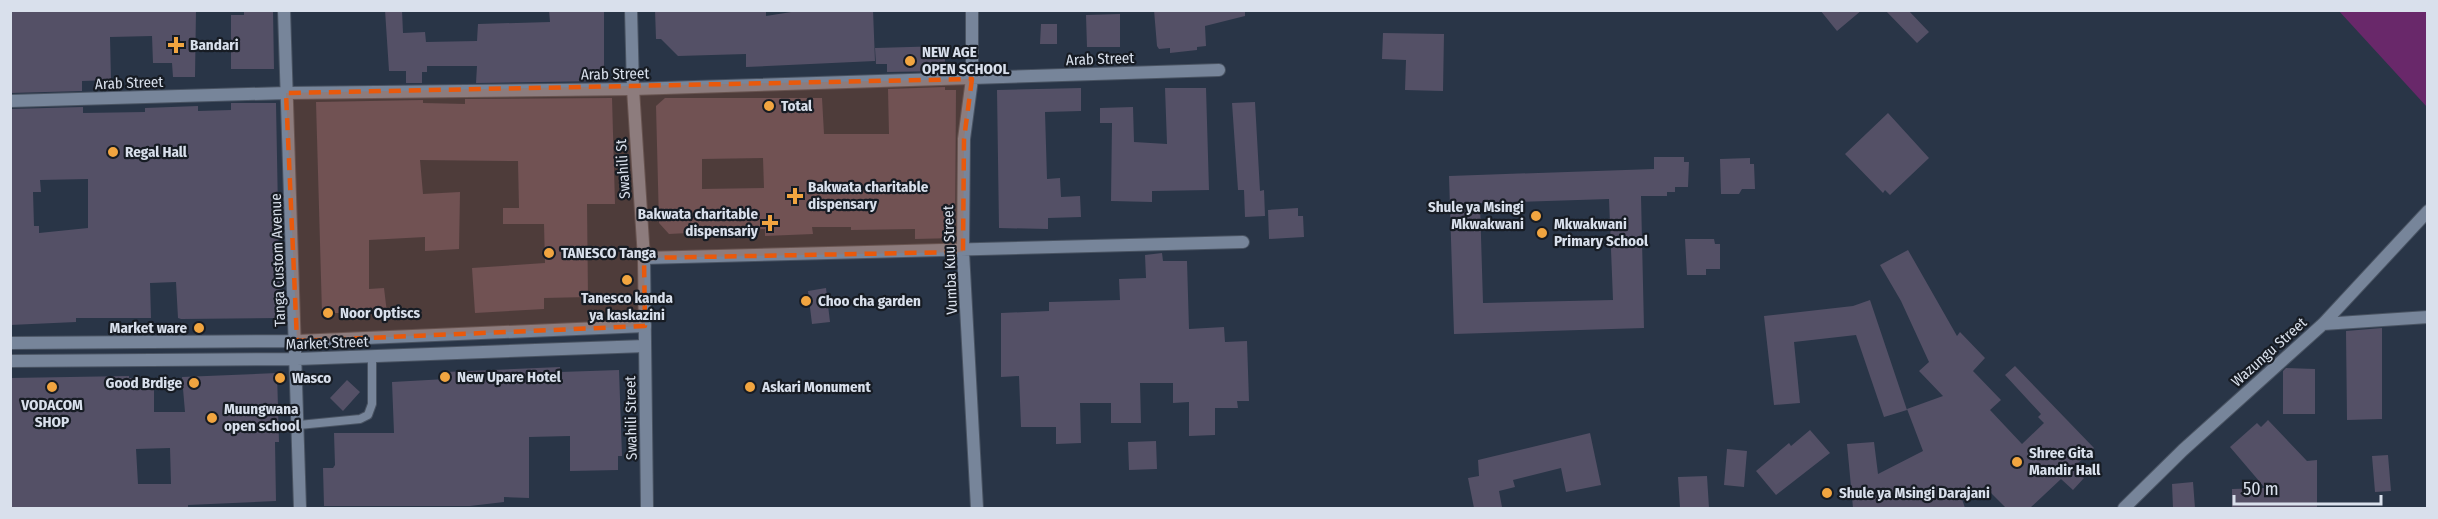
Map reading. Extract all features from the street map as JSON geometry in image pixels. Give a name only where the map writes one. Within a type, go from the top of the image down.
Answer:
[{"type":"street","name":"Tanga Custom Avenue","points":[[284,10],[297,341],[300,508]]},
{"type":"street","name":"Swahili St","points":[[632,10],[633,88],[644,258],[645,326]]},
{"type":"street","name":"Vumba Kuu Street","points":[[972,10],[972,79],[964,139],[963,252],[977,508]]},
{"type":"street","name":"Arab Street","points":[[10,101],[286,93],[633,88],[1219,70]]},
{"type":"street","name":"Wazungu Street","points":[[2124,508],[2183,450],[2323,324],[2427,212]]},
{"type":"street","points":[[644,258],[963,252],[1244,242]]},
{"type":"street","points":[[2323,324],[2427,317]]},
{"type":"street","name":"Market Street","points":[[10,343],[297,341],[645,326]]},
{"type":"street","name":"Swahili Street","points":[[645,326],[647,508]]},
{"type":"street","name":"Market Street","points":[[10,361],[297,359],[645,346]]},
{"type":"lane","points":[[299,425],[360,419],[368,415],[372,404],[372,357]]},
{"type":"highlighted area","points":[[972,79],[964,139],[963,252],[644,258],[645,326],[297,341],[286,93]]},
{"type":"shaded area","points":[[2339,11],[2427,11],[2427,107]]},
{"type":"building","points":[[10,10],[196,10],[195,77],[173,77],[172,63],[153,63],[152,36],[110,37],[111,80],[82,81],[82,91],[10,93]]},
{"type":"building","points":[[244,10],[273,10],[274,69],[231,69],[231,15],[244,15]]},
{"type":"building","points":[[385,10],[402,10],[403,33],[425,32],[426,42],[477,41],[478,24],[550,22],[549,10],[604,10],[604,81],[476,83],[477,66],[427,66],[427,72],[422,72],[422,83],[406,83],[406,71],[389,71]]},
{"type":"building","points":[[655,10],[766,10],[766,16],[804,10],[873,10],[875,61],[746,67],[746,54],[678,56],[661,39],[656,39]]},
{"type":"building","points":[[1154,10],[1245,10],[1245,16],[1205,26],[1206,46],[1197,47],[1197,50],[1170,53],[1170,48],[1159,49],[1157,46]]},
{"type":"building","points":[[1820,10],[1862,10],[1837,31]]},
{"type":"building","points":[[1885,10],[1908,10],[1929,32],[1917,43]]},
{"type":"building","points":[[1120,14],[1120,47],[1087,47],[1086,15]]},
{"type":"building","points":[[1041,24],[1057,24],[1057,44],[1040,44]]},
{"type":"building","points":[[1383,33],[1444,34],[1443,91],[1405,90],[1406,60],[1382,59]]},
{"type":"building","points":[[945,46],[945,71],[887,72],[887,64],[876,64],[875,48]]},
{"type":"building","points":[[945,87],[945,90],[956,90],[955,238],[915,239],[915,229],[851,230],[851,227],[812,227],[813,234],[765,236],[765,229],[669,234],[659,223],[656,106],[665,98],[822,98],[824,134],[889,134],[888,89]],"holes":[[[763,158],[764,188],[702,189],[702,159]]]},
{"type":"building","points":[[1081,88],[1081,111],[1045,112],[1047,179],[1060,178],[1061,197],[1080,196],[1081,217],[1048,218],[1048,229],[999,228],[997,90]]},
{"type":"building","points":[[1165,88],[1206,88],[1209,190],[1152,191],[1152,202],[1111,201],[1112,123],[1100,123],[1100,108],[1133,107],[1134,142],[1167,144]]},
{"type":"building","points":[[612,98],[615,204],[587,204],[588,297],[544,298],[544,309],[475,313],[472,268],[545,263],[544,224],[503,224],[503,208],[519,208],[518,161],[420,160],[423,194],[460,192],[459,249],[425,251],[425,237],[369,240],[369,289],[384,288],[387,313],[322,313],[316,102],[423,100],[423,103],[465,104],[465,99]]},
{"type":"building","points":[[1255,102],[1260,191],[1264,190],[1265,216],[1245,217],[1244,190],[1238,190],[1232,103]]},
{"type":"building","points":[[231,103],[276,103],[280,318],[178,318],[176,282],[150,283],[151,318],[76,318],[76,322],[10,325],[10,109],[83,107],[83,113],[145,112],[145,108],[198,106],[198,111],[231,110]],"holes":[[[88,179],[88,228],[39,233],[39,226],[34,226],[33,192],[41,192],[40,180]]]},
{"type":"building","points":[[1888,113],[1929,158],[1890,195],[1885,190],[1883,193],[1845,154]]},
{"type":"building","points":[[1654,157],[1684,157],[1684,162],[1689,162],[1688,187],[1675,187],[1675,192],[1667,192],[1667,196],[1641,196],[1644,328],[1454,334],[1449,176],[1654,169]],"holes":[[[1609,199],[1613,300],[1483,303],[1480,203]]]},
{"type":"building","points":[[1750,158],[1750,164],[1754,164],[1755,189],[1742,189],[1739,194],[1721,194],[1720,159]]},
{"type":"building","points":[[1298,208],[1298,216],[1303,216],[1304,237],[1269,239],[1268,210]]},
{"type":"building","points":[[1685,239],[1714,239],[1715,244],[1720,244],[1720,269],[1706,269],[1706,275],[1687,275]]},
{"type":"building","points":[[1908,250],[1957,336],[1960,332],[1985,358],[1973,371],[2001,400],[1990,410],[2022,444],[2044,423],[2038,417],[2041,414],[2005,375],[2015,366],[2094,448],[2073,468],[2084,478],[2073,490],[2061,479],[2030,508],[2006,508],[1985,487],[1962,499],[1965,508],[1853,508],[1847,444],[1874,442],[1878,474],[1923,451],[1907,409],[1943,396],[1919,371],[1929,362],[1901,301],[1880,265]]},
{"type":"building","points":[[1162,253],[1163,261],[1187,261],[1189,329],[1224,327],[1225,342],[1247,341],[1249,401],[1237,401],[1238,408],[1215,408],[1215,435],[1189,436],[1189,402],[1173,403],[1173,383],[1140,383],[1141,423],[1111,423],[1111,403],[1080,403],[1081,443],[1056,444],[1056,427],[1021,427],[1019,376],[1001,377],[1001,313],[1049,311],[1049,302],[1120,300],[1119,279],[1146,278],[1145,255]]},
{"type":"building","points":[[826,288],[830,322],[812,324],[808,291]]},
{"type":"building","points":[[1870,300],[1907,410],[1884,417],[1856,335],[1794,342],[1800,403],[1774,405],[1764,316],[1853,306]]},
{"type":"building","points":[[2382,328],[2382,419],[2347,420],[2346,331]]},
{"type":"building","points":[[560,367],[560,372],[619,370],[622,456],[618,456],[618,470],[570,471],[570,436],[529,437],[529,498],[504,497],[504,502],[470,506],[324,506],[323,468],[333,468],[335,465],[334,433],[394,433],[392,382],[446,379],[446,372]]},
{"type":"building","points":[[2286,368],[2315,369],[2315,414],[2283,414],[2283,371]]},
{"type":"building","points":[[277,373],[279,442],[275,442],[276,501],[188,505],[188,508],[10,508],[10,378],[129,376],[129,378],[136,378],[137,389],[154,388],[154,412],[185,412],[182,377]],"holes":[[[170,448],[171,484],[138,484],[136,449]]]},
{"type":"building","points":[[347,380],[360,392],[343,411],[330,398]]},
{"type":"building","points":[[2268,420],[2307,461],[2317,460],[2317,508],[2232,508],[2232,489],[2265,488],[2230,447],[2257,423],[2261,427]]},
{"type":"building","points":[[1810,430],[1830,453],[1776,495],[1756,471],[1789,443],[1791,446]]},
{"type":"building","points":[[1590,433],[1601,485],[1566,492],[1561,468],[1513,480],[1515,487],[1499,491],[1502,507],[1474,508],[1468,478],[1479,476],[1478,460]]},
{"type":"building","points":[[1156,441],[1157,469],[1129,470],[1128,442]]},
{"type":"building","points":[[1727,449],[1747,451],[1744,487],[1724,485]]},
{"type":"building","points":[[2388,455],[2391,491],[2375,492],[2372,456]]},
{"type":"building","points":[[1707,476],[1709,508],[1680,508],[1678,477]]},
{"type":"building","points":[[2193,482],[2195,508],[2173,508],[2172,484]]},
{"type":"place","name":"Bandari","points":[[176,45]]},
{"type":"place","name":"NEW AGE OPEN SCHOOL","points":[[910,61]]},
{"type":"place","name":"Total","points":[[769,106]]},
{"type":"place","name":"Regal Hall","points":[[113,152]]},
{"type":"place","name":"Bakwata charitable dispensary","points":[[795,196]]},
{"type":"place","name":"Shule ya Msingi Mkwakwani","points":[[1536,216]]},
{"type":"place","name":"Bakwata charitable dispensariy","points":[[770,223]]},
{"type":"place","name":"Mkwakwani Primary School","points":[[1542,233]]},
{"type":"place","name":"TANESCO Tanga","points":[[549,253]]},
{"type":"place","name":"Tanesco kanda ya kaskazini","points":[[627,280]]},
{"type":"place","name":"Choo cha garden","points":[[806,301]]},
{"type":"place","name":"Noor Optiscs","points":[[328,313]]},
{"type":"place","name":"Market ware","points":[[199,328]]},
{"type":"place","name":"New Upare Hotel","points":[[445,377]]},
{"type":"place","name":"Wasco","points":[[280,378]]},
{"type":"place","name":"Good Brdige","points":[[194,383]]},
{"type":"place","name":"VODACOM SHOP","points":[[52,387]]},
{"type":"place","name":"Askari Monument","points":[[750,387]]},
{"type":"place","name":"Muungwana open school","points":[[212,418]]},
{"type":"place","name":"Shree Gita Mandir Hall","points":[[2017,462]]},
{"type":"place","name":"Shule ya Msingi Darajani","points":[[1827,493]]}]
